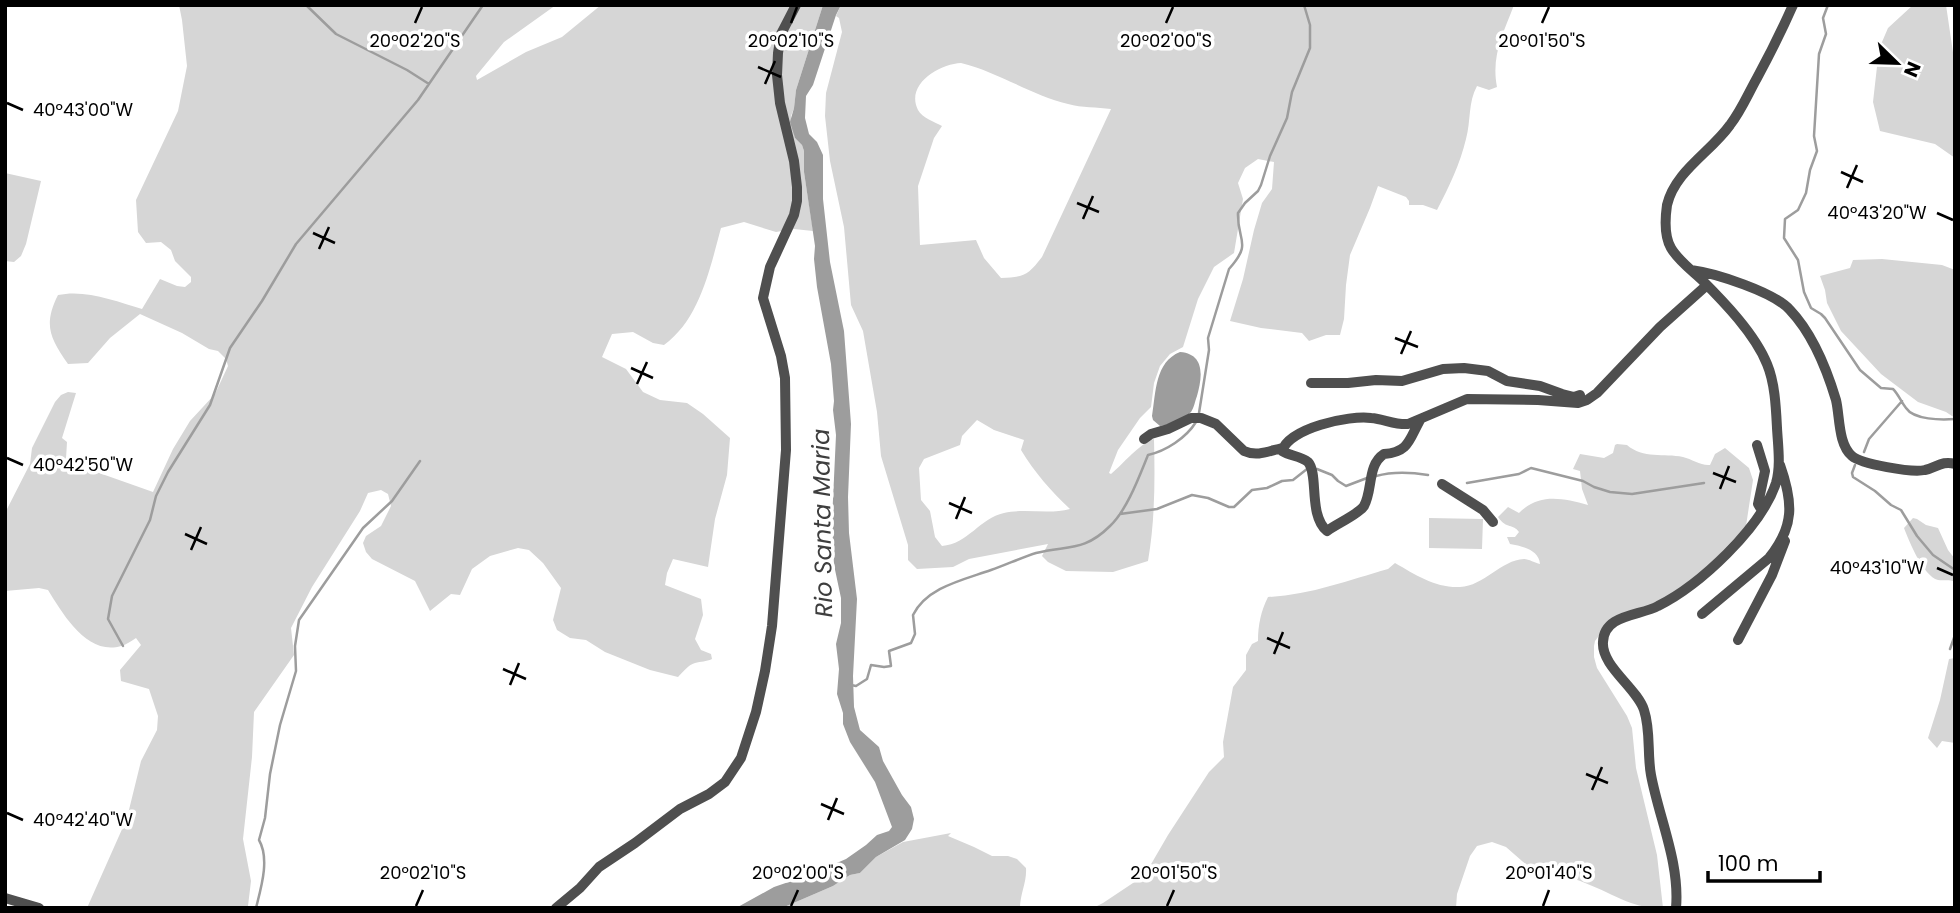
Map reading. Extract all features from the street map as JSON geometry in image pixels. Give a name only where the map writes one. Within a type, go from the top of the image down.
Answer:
[{"type":"street","points":[[556,908],[599,867],[680,809],[725,782],[740,758],[756,712],[772,626],[786,450],[785,378],[781,356],[762,298],[770,267],[794,215],[797,201],[794,161],[780,103],[777,75],[778,44],[796,5]]},
{"type":"street","points":[[1676,908],[1672,863],[1651,775],[1645,712],[1608,660],[1603,647],[1604,636],[1616,620],[1656,607],[1695,580],[1737,544],[1776,484],[1779,461],[1777,412],[1768,365],[1736,317],[1707,285],[1680,261],[1670,247],[1665,220],[1674,187],[1731,124],[1770,54],[1793,5]]},
{"type":"street","points":[[1691,270],[1724,277],[1773,298],[1790,310],[1806,333],[1827,375],[1836,401],[1844,443],[1854,458],[1867,464],[1921,471],[1946,462],[1955,464]]},
{"type":"street","points":[[1144,439],[1191,418],[1201,418],[1216,424],[1244,451],[1255,455],[1282,448],[1286,442],[1298,435],[1340,419],[1371,418],[1398,425],[1420,420],[1467,399],[1587,400],[1597,393],[1660,327],[1707,285]]},
{"type":"street","points":[[1311,383],[1402,381],[1443,369],[1464,368],[1488,371],[1507,381],[1540,386],[1574,397],[1593,389],[1616,372]]},
{"type":"street","points":[[1282,448],[1287,454],[1305,460],[1310,467],[1318,519],[1327,531],[1364,506],[1376,461],[1384,454],[1395,453],[1404,447],[1420,420]]},
{"type":"street","points":[[1757,444],[1765,471],[1758,504],[1762,509]]},
{"type":"street","points":[[1702,614],[1769,558],[1778,547],[1790,513],[1787,487],[1779,461]]},
{"type":"street","points":[[1442,484],[1483,510],[1493,522]]},
{"type":"street","points":[[1738,639],[1772,575],[1781,554],[1785,533]]},
{"type":"street","points":[[5,898],[39,908]]},
{"type":"shaded area","points":[[179,5],[556,5],[504,42],[476,76],[477,80],[526,52],[562,37],[601,5],[823,5],[796,90],[791,116],[795,138],[804,151],[804,172],[813,231],[794,229],[776,232],[744,222],[721,228],[702,292],[687,321],[676,334],[664,345],[653,343],[633,332],[612,334],[602,357],[626,369],[643,392],[660,400],[687,403],[730,438],[727,475],[715,519],[708,567],[673,559],[665,585],[701,599],[703,615],[695,639],[701,650],[711,654],[712,659],[692,664],[678,677],[650,670],[605,652],[586,640],[570,638],[557,630],[553,620],[561,588],[543,563],[529,550],[518,548],[490,556],[472,569],[460,595],[451,594],[430,611],[415,581],[372,559],[366,552],[363,543],[366,536],[381,526],[391,506],[388,494],[381,490],[368,493],[291,628],[294,655],[254,712],[243,839],[251,881],[248,906],[87,908],[127,818],[141,761],[157,730],[158,716],[149,689],[121,681],[120,670],[141,645],[136,638],[121,646],[97,645],[77,631],[48,590],[39,588],[5,591],[5,513],[30,464],[32,448],[61,395],[76,393],[62,438],[67,442],[66,459],[153,492],[173,449],[190,421],[215,394],[228,366],[226,359],[218,351],[140,314],[110,338],[88,363],[68,364],[51,331],[51,315],[58,295],[90,295],[142,309],[160,279],[185,287],[191,282],[191,277],[175,261],[171,250],[161,242],[146,243],[138,232],[136,200],[178,111],[187,66]]},
{"type":"shaded area","points":[[823,5],[841,5],[813,85],[806,96],[805,118],[809,134],[817,142],[823,155],[823,199],[830,262],[844,331],[851,424],[849,533],[857,599],[854,707],[860,730],[879,747],[883,761],[911,807],[914,819],[912,829],[905,840],[876,857],[860,873],[850,875],[833,886],[782,908],[736,908],[774,887],[846,859],[892,827],[875,782],[850,742],[837,694],[839,669],[836,644],[841,623],[841,598],[834,565],[832,521],[836,435],[831,364],[817,287],[804,151],[795,138],[790,122],[796,90]]},
{"type":"shaded area","points":[[841,5],[1514,5],[1497,55],[1497,87],[1489,90],[1477,86],[1472,98],[1468,132],[1461,157],[1437,210],[1423,205],[1409,205],[1406,197],[1378,186],[1350,255],[1340,335],[1326,335],[1309,341],[1302,333],[1230,321],[1262,203],[1272,189],[1274,162],[1258,159],[1245,168],[1238,183],[1243,199],[1234,253],[1214,267],[1198,299],[1183,347],[1170,354],[1160,366],[1154,383],[1151,407],[1118,450],[1109,473],[1154,439],[1154,500],[1148,561],[1113,572],[1066,571],[1042,556],[1048,544],[969,559],[953,567],[917,569],[908,560],[908,545],[881,456],[877,412],[863,331],[851,305],[844,227],[830,161],[825,116],[826,93],[842,32],[839,18],[836,16]],"holes":[[[961,63],[1054,100],[1111,109],[1042,257],[1021,276],[1001,278],[984,258],[976,240],[920,245],[918,186],[934,138],[942,126],[920,113],[915,101],[916,92],[920,84],[935,71]],[[977,420],[994,430],[1024,440],[1021,450],[1026,458],[1070,509],[1004,513],[988,520],[959,541],[942,546],[935,537],[930,511],[921,500],[919,468],[924,459],[960,445],[962,436]]]},
{"type":"shaded area","points":[[1913,5],[1946,5],[1955,66],[1955,158],[1935,144],[1880,131],[1873,102],[1879,49],[1888,28]]},
{"type":"shaded area","points":[[5,173],[41,181],[26,244],[21,256],[14,262],[5,261]]},
{"type":"shaded area","points":[[1882,259],[1942,265],[1955,270],[1955,418],[1918,402],[1881,374],[1841,331],[1827,303],[1820,276],[1850,268],[1853,260]]},
{"type":"shaded area","points":[[1180,352],[1194,357],[1198,362],[1201,375],[1197,396],[1188,415],[1160,426],[1152,416],[1158,379],[1166,363]]},
{"type":"shaded area","points":[[1617,444],[1627,445],[1647,454],[1683,457],[1707,465],[1710,465],[1715,454],[1725,448],[1749,468],[1753,480],[1746,526],[1716,558],[1668,604],[1607,625],[1595,641],[1594,657],[1597,668],[1632,728],[1636,768],[1657,855],[1663,908],[1635,904],[1561,875],[1538,875],[1506,847],[1492,842],[1477,846],[1470,856],[1457,894],[1456,908],[1093,908],[1136,881],[1150,866],[1209,772],[1224,757],[1223,742],[1233,687],[1246,670],[1246,655],[1252,644],[1258,641],[1260,618],[1268,597],[1329,586],[1388,569],[1395,563],[1434,583],[1451,587],[1469,586],[1516,560],[1526,559],[1540,564],[1533,552],[1510,544],[1507,537],[1515,537],[1519,532],[1504,524],[1498,517],[1508,507],[1519,513],[1543,500],[1569,500],[1588,505],[1582,489],[1580,471],[1573,469],[1580,454],[1604,458],[1613,453]]},
{"type":"shaded area","points":[[1429,518],[1483,519],[1482,549],[1429,548]]},
{"type":"shaded area","points":[[1913,518],[1938,528],[1955,559],[1955,582],[1932,577],[1922,565],[1904,528]]},
{"type":"shaded area","points":[[1955,658],[1955,743],[1942,741],[1937,748],[1928,738],[1949,659]]},
{"type":"shaded area","points":[[951,833],[948,836],[992,856],[1017,859],[1026,868],[1020,908],[782,908],[833,886],[850,875],[860,873],[876,857],[903,842]]},
{"type":"waterway","points":[[306,5],[336,34],[429,84]]},
{"type":"waterway","points":[[123,646],[108,619],[112,596],[150,520],[156,496],[168,472],[210,405],[230,348],[296,244],[418,100],[483,5]]},
{"type":"waterway","points":[[1199,413],[1209,350],[1208,338],[1229,269],[1242,247],[1238,213],[1261,185],[1270,156],[1287,118],[1292,92],[1310,48],[1310,25],[1304,5]]},
{"type":"waterway","points":[[1828,5],[1823,18],[1826,34],[1819,54],[1814,136],[1817,151],[1806,193],[1798,210],[1785,219],[1784,238],[1798,260],[1804,292],[1811,308],[1825,318],[1860,370],[1881,388],[1893,389],[1906,408],[1915,415],[1955,419]]},
{"type":"waterway","points":[[1864,452],[1869,439],[1902,401]]},
{"type":"waterway","points":[[851,685],[856,686],[867,679],[871,665],[891,666],[889,651],[911,643],[915,634],[913,615],[919,605],[936,591],[1030,555],[1084,544],[1101,534],[1122,511],[1148,455],[1175,443],[1196,422]]},
{"type":"waterway","points":[[256,908],[264,865],[259,840],[280,725],[296,671],[295,646],[299,620],[363,528],[392,501],[420,461]]},
{"type":"waterway","points":[[1855,465],[1853,477],[1901,510],[1933,555],[1955,570]]},
{"type":"waterway","points":[[1467,483],[1519,474],[1531,468],[1583,481],[1610,492],[1632,494],[1704,483]]},
{"type":"waterway","points":[[1120,514],[1157,509],[1192,495],[1234,507],[1252,490],[1293,480],[1307,469]]},
{"type":"waterway","points":[[1317,469],[1332,475],[1346,486],[1367,478]]},
{"type":"waterway","points":[[1376,476],[1402,472],[1428,475]]},
{"type":"waterway","points":[[1950,649],[1955,635]]},
{"type":"water label","name":"Rio Santa Maria","points":[[822,523]]}]
